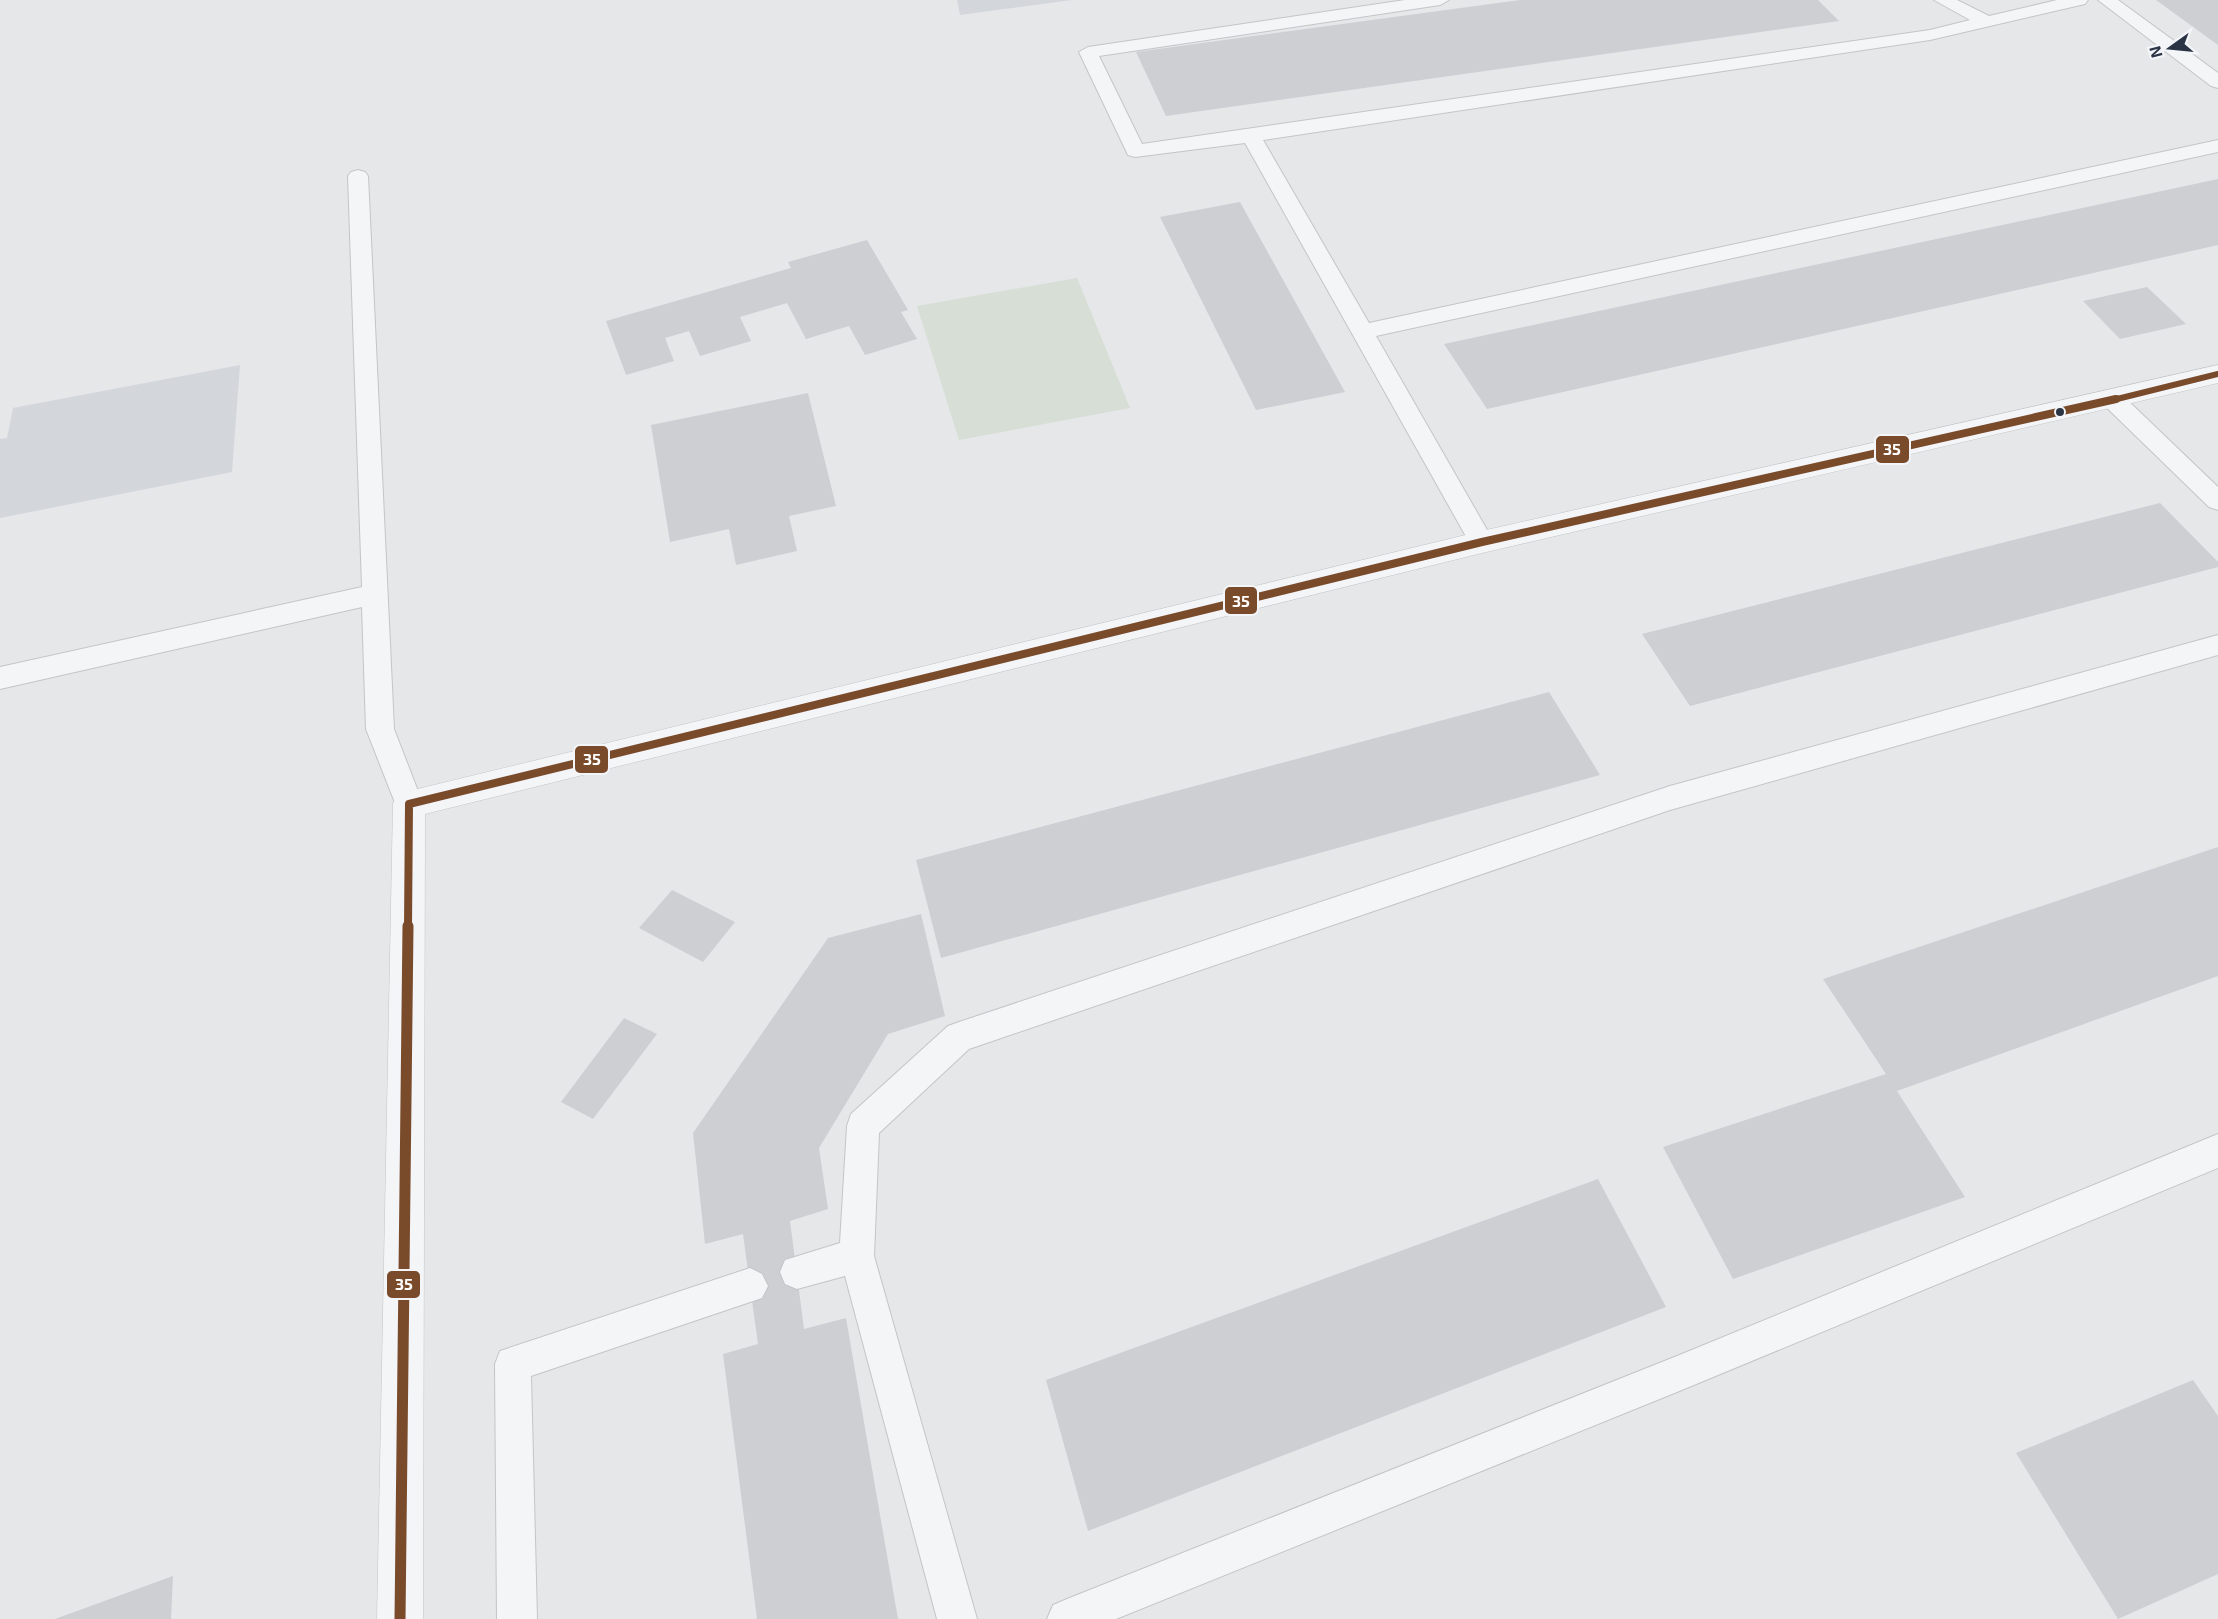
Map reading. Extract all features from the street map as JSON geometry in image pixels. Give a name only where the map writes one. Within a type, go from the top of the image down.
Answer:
[{"type":"street","points":[[400,1619],[409,804],[1482,542],[2113,400],[2218,374]]},
{"type":"lane","points":[[1440,0],[1088,52],[1135,151],[1930,36],[2079,0]]},
{"type":"lane","points":[[1943,0],[1987,22]]},
{"type":"lane","points":[[2107,0],[2218,82]]},
{"type":"lane","points":[[1251,136],[1482,542]]},
{"type":"lane","points":[[1363,332],[2218,146]]},
{"type":"lane","points":[[358,176],[380,729],[409,804]]},
{"type":"lane","points":[[2113,400],[2218,501]]},
{"type":"lane","points":[[0,678],[374,594]]},
{"type":"lane","points":[[957,1619],[857,1256],[863,1126],[959,1037],[1670,798],[2218,645]]},
{"type":"lane","points":[[1067,1619],[1677,1374],[2218,1151]]},
{"type":"lane","points":[[797,1272],[857,1256]]},
{"type":"lane","points":[[517,1619],[513,1364],[750,1286]]},
{"type":"shaded area","points":[[957,0],[1072,0],[960,15]]},
{"type":"shaded area","points":[[1077,278],[1130,408],[959,440],[917,306]]},
{"type":"shaded area","points":[[240,365],[232,472],[0,518],[0,439],[7,438],[13,408]]},
{"type":"building","points":[[1520,0],[1818,0],[1839,21],[1166,116],[1136,52]]},
{"type":"building","points":[[2156,0],[2218,0],[2218,45]]},
{"type":"building","points":[[2218,179],[2218,245],[1487,409],[1444,344]]},
{"type":"building","points":[[1240,202],[1345,392],[1256,410],[1160,217]]},
{"type":"building","points":[[867,240],[908,310],[901,312],[917,339],[865,355],[849,326],[806,339],[787,303],[740,317],[751,341],[700,356],[689,331],[665,338],[674,361],[626,375],[606,321],[791,268],[788,262]]},
{"type":"building","points":[[2147,287],[2186,324],[2120,339],[2083,301]]},
{"type":"building","points":[[808,393],[836,506],[789,516],[797,551],[736,565],[729,529],[670,542],[651,425]]},
{"type":"building","points":[[2160,503],[2218,562],[2218,567],[1690,706],[1642,634]]},
{"type":"building","points":[[1549,692],[1600,775],[941,958],[916,860]]},
{"type":"building","points":[[2218,847],[2218,976],[1897,1091],[1965,1197],[1733,1279],[1663,1147],[1886,1074],[1823,979]]},
{"type":"building","points":[[672,890],[735,922],[703,962],[639,928]]},
{"type":"building","points":[[921,914],[945,1016],[888,1034],[819,1148],[828,1209],[790,1221],[804,1329],[846,1318],[898,1619],[757,1619],[723,1354],[758,1344],[743,1234],[705,1244],[693,1133],[828,938]]},
{"type":"building","points":[[624,1018],[657,1034],[593,1119],[561,1102]]},
{"type":"building","points":[[1598,1179],[1666,1307],[1088,1531],[1046,1380]]},
{"type":"building","points":[[2193,1380],[2218,1416],[2218,1574],[2118,1619],[2016,1453]]},
{"type":"building","points":[[173,1576],[171,1619],[55,1619]]},
{"type":"transit line","name":"35","points":[[400,1619],[409,804],[1482,542],[2113,400],[2218,374]]}]
